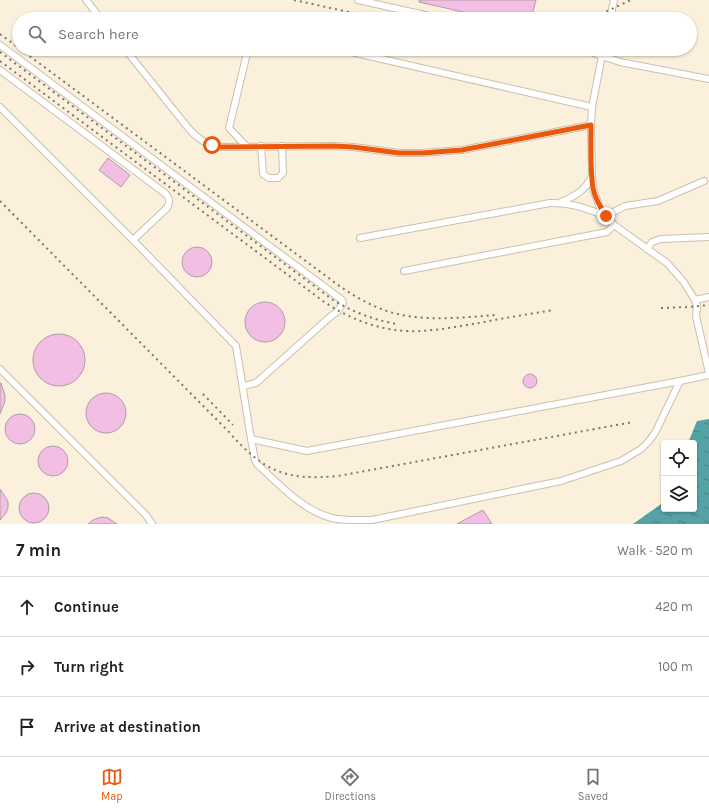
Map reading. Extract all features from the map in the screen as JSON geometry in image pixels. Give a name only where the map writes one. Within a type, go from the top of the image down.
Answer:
[{"type":"lane","points":[[86,0],[95,12]]},
{"type":"lane","points":[[358,0],[412,12]]},
{"type":"lane","points":[[611,12],[614,0]]},
{"type":"lane","points":[[0,45],[12,54]]},
{"type":"lane","points":[[15,56],[342,300],[343,303],[337,312],[256,383],[243,386]]},
{"type":"lane","points":[[131,56],[188,129],[204,142],[221,147],[341,146],[399,153],[422,153],[462,150],[591,125]]},
{"type":"lane","points":[[246,56],[229,128],[246,146]]},
{"type":"lane","points":[[369,56],[592,107]]},
{"type":"lane","points":[[251,439],[307,451],[709,374],[696,316],[695,300],[684,281],[667,263],[614,225],[600,208],[593,188],[591,125],[592,107],[602,56],[620,62],[709,79]]},
{"type":"lane","points":[[0,70],[166,194],[170,200],[167,208],[133,240]]},
{"type":"lane","points":[[0,107],[236,346],[255,460],[257,464],[299,502],[315,512],[331,518],[372,520],[561,481],[621,462],[641,449],[655,433],[680,380]]},
{"type":"lane","points":[[261,146],[263,174],[269,178],[278,178],[283,173],[282,146]]},
{"type":"lane","points":[[360,238],[561,202],[574,197],[589,183],[592,176]]},
{"type":"lane","points":[[561,202],[606,216],[625,206],[658,200],[704,181]]},
{"type":"lane","points":[[404,271],[607,232],[614,225]]},
{"type":"lane","points":[[647,249],[652,242],[661,239],[709,237]]},
{"type":"lane","points":[[695,300],[709,297]]},
{"type":"lane","points":[[0,369],[146,515],[152,524]]},
{"type":"water","points":[[709,419],[709,524],[633,524],[661,504],[661,512],[697,512],[697,440],[689,440],[697,421]]},
{"type":"building","points":[[419,0],[536,0],[533,12],[463,12],[419,2]]},
{"type":"building","points":[[108,158],[130,175],[121,187],[99,170]]},
{"type":"building","points":[[197,247],[208,251],[212,262],[208,273],[197,277],[186,273],[182,262],[186,251]]},
{"type":"building","points":[[261,302],[269,302],[276,305],[282,311],[285,322],[282,333],[276,339],[269,342],[261,342],[254,339],[248,333],[245,326],[245,318],[248,311],[254,305]]},
{"type":"building","points":[[54,334],[64,334],[78,341],[85,355],[85,365],[78,379],[64,386],[54,386],[44,382],[37,375],[33,365],[33,355],[37,345],[44,338]]},
{"type":"building","points":[[530,374],[535,376],[537,381],[535,386],[530,388],[525,386],[523,381],[525,376]]},
{"type":"building","points":[[0,383],[5,396],[5,401],[0,414]]},
{"type":"building","points":[[102,393],[110,393],[117,396],[123,402],[126,413],[123,424],[117,430],[110,433],[102,433],[95,430],[89,424],[86,417],[86,409],[89,402],[95,396]]},
{"type":"building","points":[[20,414],[31,418],[35,429],[31,440],[20,444],[9,440],[5,429],[9,418]]},
{"type":"building","points":[[53,446],[64,450],[68,461],[64,472],[53,476],[42,472],[38,461],[42,450]]},
{"type":"building","points":[[0,489],[8,502],[8,508],[0,520]]},
{"type":"building","points":[[34,493],[45,497],[49,508],[45,519],[34,523],[23,519],[19,508],[23,497]]},
{"type":"building","points":[[483,510],[492,524],[457,524]]},
{"type":"building","points":[[103,517],[108,518],[117,524],[88,524],[93,520]]},
{"type":"railway","points":[[294,0],[349,12]]},
{"type":"railway","points":[[605,12],[631,0]]},
{"type":"railway","points":[[0,34],[12,43]]},
{"type":"railway","points":[[0,52],[333,300],[364,315],[397,324]]},
{"type":"railway","points":[[29,56],[350,293],[372,305],[402,315],[433,318],[496,315]]},
{"type":"railway","points":[[0,61],[323,301],[358,320],[382,328],[421,331],[450,328],[554,310]]},
{"type":"railway","points":[[0,201],[252,456],[264,464],[289,475],[303,477],[338,476],[633,422]]},
{"type":"railway","points":[[661,308],[709,305]]},
{"type":"railway","points":[[203,394],[233,425]]},
{"type":"route","points":[[212,145],[221,147],[334,146],[399,153],[422,153],[462,150],[591,125],[593,188],[600,208],[606,216]]}]
